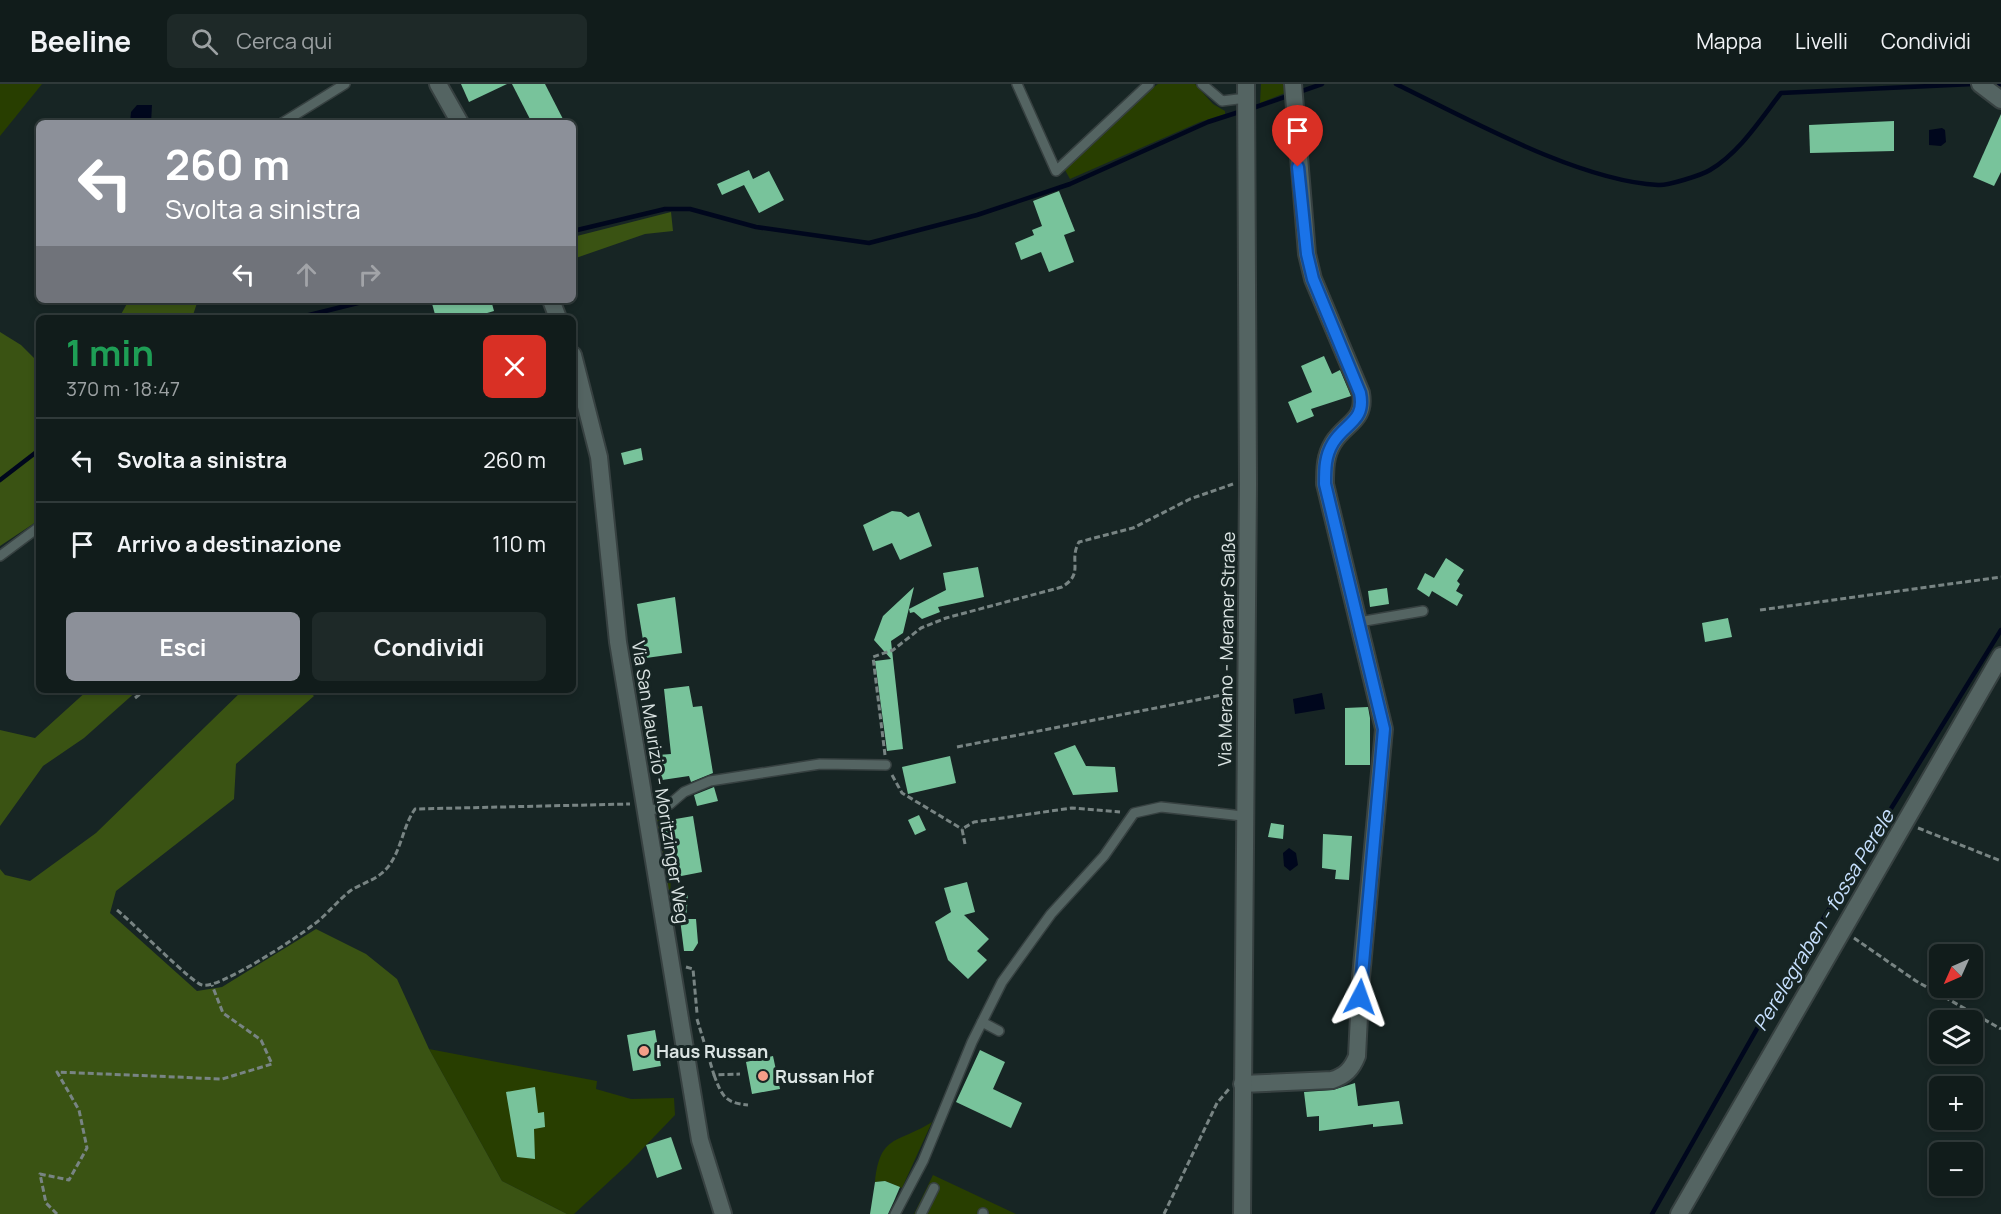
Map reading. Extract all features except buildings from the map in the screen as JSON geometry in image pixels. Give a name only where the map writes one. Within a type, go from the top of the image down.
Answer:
[{"type":"street","points":[[438,84],[458,120]]},
{"type":"street","points":[[1980,84],[2001,100]]},
{"type":"street","points":[[1242,1084],[1332,1080],[1342,1077],[1352,1068],[1358,1056],[1361,977],[1384,729],[1332,516],[1325,475],[1326,458],[1333,441],[1359,416],[1363,405],[1313,279],[1307,254],[1292,92]]},
{"type":"street","name":"Via Merano - Meraner Straße","points":[[1242,1214],[1238,815],[1245,692],[1248,484],[1246,102]]},
{"type":"street","name":"Via San Maurizio - Moritzinger Weg","points":[[576,382],[599,457],[618,642],[700,1140],[723,1214]]},
{"type":"street","points":[[1679,1214],[2001,657]]},
{"type":"lane","points":[[287,120],[345,84]]},
{"type":"lane","points":[[1017,84],[1056,171],[1149,84]]},
{"type":"lane","points":[[1202,84],[1222,101],[1246,102]]},
{"type":"lane","points":[[0,556],[36,528]]},
{"type":"lane","points":[[1359,622],[1423,611]]},
{"type":"lane","points":[[645,808],[670,804],[684,792],[710,781],[820,764],[886,765]]},
{"type":"lane","points":[[895,1214],[923,1161],[982,1022],[1002,982],[1051,914],[1104,856],[1134,813],[1161,807],[1238,815]]},
{"type":"lane","points":[[982,1022],[999,1031]]},
{"type":"lane","points":[[921,1214],[934,1188]]},
{"type":"path","points":[[965,844],[962,829],[902,794],[886,765],[873,657],[893,650],[921,628],[946,618],[1062,586],[1071,581],[1076,572],[1073,552],[1078,542],[1133,528],[1227,484],[1248,484]]},
{"type":"path","points":[[1760,610],[2001,578]]},
{"type":"path","points":[[957,747],[1245,692]]},
{"type":"path","points":[[135,698],[141,693]]},
{"type":"path","points":[[117,910],[188,975],[202,986],[212,986],[255,963],[314,924],[351,890],[382,873],[394,858],[406,822],[415,809],[645,808]]},
{"type":"path","points":[[962,829],[974,822],[1072,808],[1134,813]]},
{"type":"path","points":[[1905,823],[2001,861]]},
{"type":"path","points":[[1843,930],[1916,981],[2001,1029]]},
{"type":"path","points":[[674,974],[686,968],[693,969],[697,1019],[721,1093],[733,1104],[748,1105]]},
{"type":"path","points":[[57,1214],[46,1203],[40,1174],[69,1180],[87,1148],[79,1110],[57,1072],[222,1079],[272,1064],[261,1040],[223,1013],[212,986]]},
{"type":"path","points":[[714,1075],[740,1074]]},
{"type":"path","points":[[1164,1214],[1217,1103],[1226,1090],[1242,1084]]},
{"type":"green space","points":[[0,84],[42,84],[0,136]]},
{"type":"green space","points":[[1158,84],[1195,84],[1213,104],[1225,111],[1225,114],[1200,122],[1070,179],[1065,170],[1139,98]]},
{"type":"green space","points":[[1261,84],[1286,84],[1285,93],[1260,103]]},
{"type":"green space","points":[[671,212],[673,231],[645,234],[576,258],[576,236]]},
{"type":"green space","points":[[127,303],[197,303],[193,315],[121,315]]},
{"type":"green space","points":[[0,332],[21,345],[36,360],[36,522],[0,546]]},
{"type":"green space","points":[[85,693],[135,693],[84,738],[43,766],[0,826],[0,730],[35,738]]},
{"type":"green space","points":[[240,693],[310,693],[314,696],[236,764],[234,799],[116,891],[110,913],[197,991],[222,987],[316,929],[366,954],[397,979],[429,1049],[502,1181],[567,1214],[0,1214],[0,869],[5,875],[30,881],[96,833]]},
{"type":"green space","points":[[662,814],[671,878],[669,917],[655,821]]},
{"type":"green space","points":[[429,1049],[597,1081],[596,1089],[631,1099],[674,1098],[675,1115],[628,1164],[574,1214],[567,1214],[502,1181]]},
{"type":"green space","points":[[932,1122],[902,1188],[885,1181],[875,1182],[877,1167],[886,1148],[892,1142]]},
{"type":"green space","points":[[933,1175],[1016,1214],[914,1214]]},
{"type":"water","points":[[137,105],[152,105],[151,120],[130,120],[131,112]]},
{"type":"water","points":[[1942,128],[1945,130],[1946,142],[1941,146],[1929,145],[1929,130]]},
{"type":"water","points":[[1322,693],[1325,709],[1295,714],[1293,699]]},
{"type":"water","points":[[1289,848],[1296,853],[1298,865],[1290,871],[1284,866],[1283,853]]},
{"type":"waterway","points":[[1250,109],[1322,84]]},
{"type":"waterway","points":[[1396,84],[1559,161],[1627,181],[1658,185],[1700,175],[1721,163],[1749,135],[1781,93],[1973,84]]},
{"type":"waterway","points":[[576,230],[665,209],[690,209],[756,227],[869,243],[977,215],[1070,184],[1208,122],[1242,111]]},
{"type":"waterway","points":[[309,315],[358,303]]},
{"type":"waterway","points":[[0,480],[36,452]]},
{"type":"waterway","name":"Perelegraben - fossa Perele","points":[[1652,1214],[1775,997],[2001,630]]},
{"type":"place","name":"Haus Russan","points":[[644,1051]]},
{"type":"place","name":"Russan Hof","points":[[763,1076]]},
{"type":"route","points":[[1298,167],[1307,254],[1313,279],[1363,405],[1359,416],[1333,441],[1326,458],[1325,484],[1384,729],[1360,997]]}]
